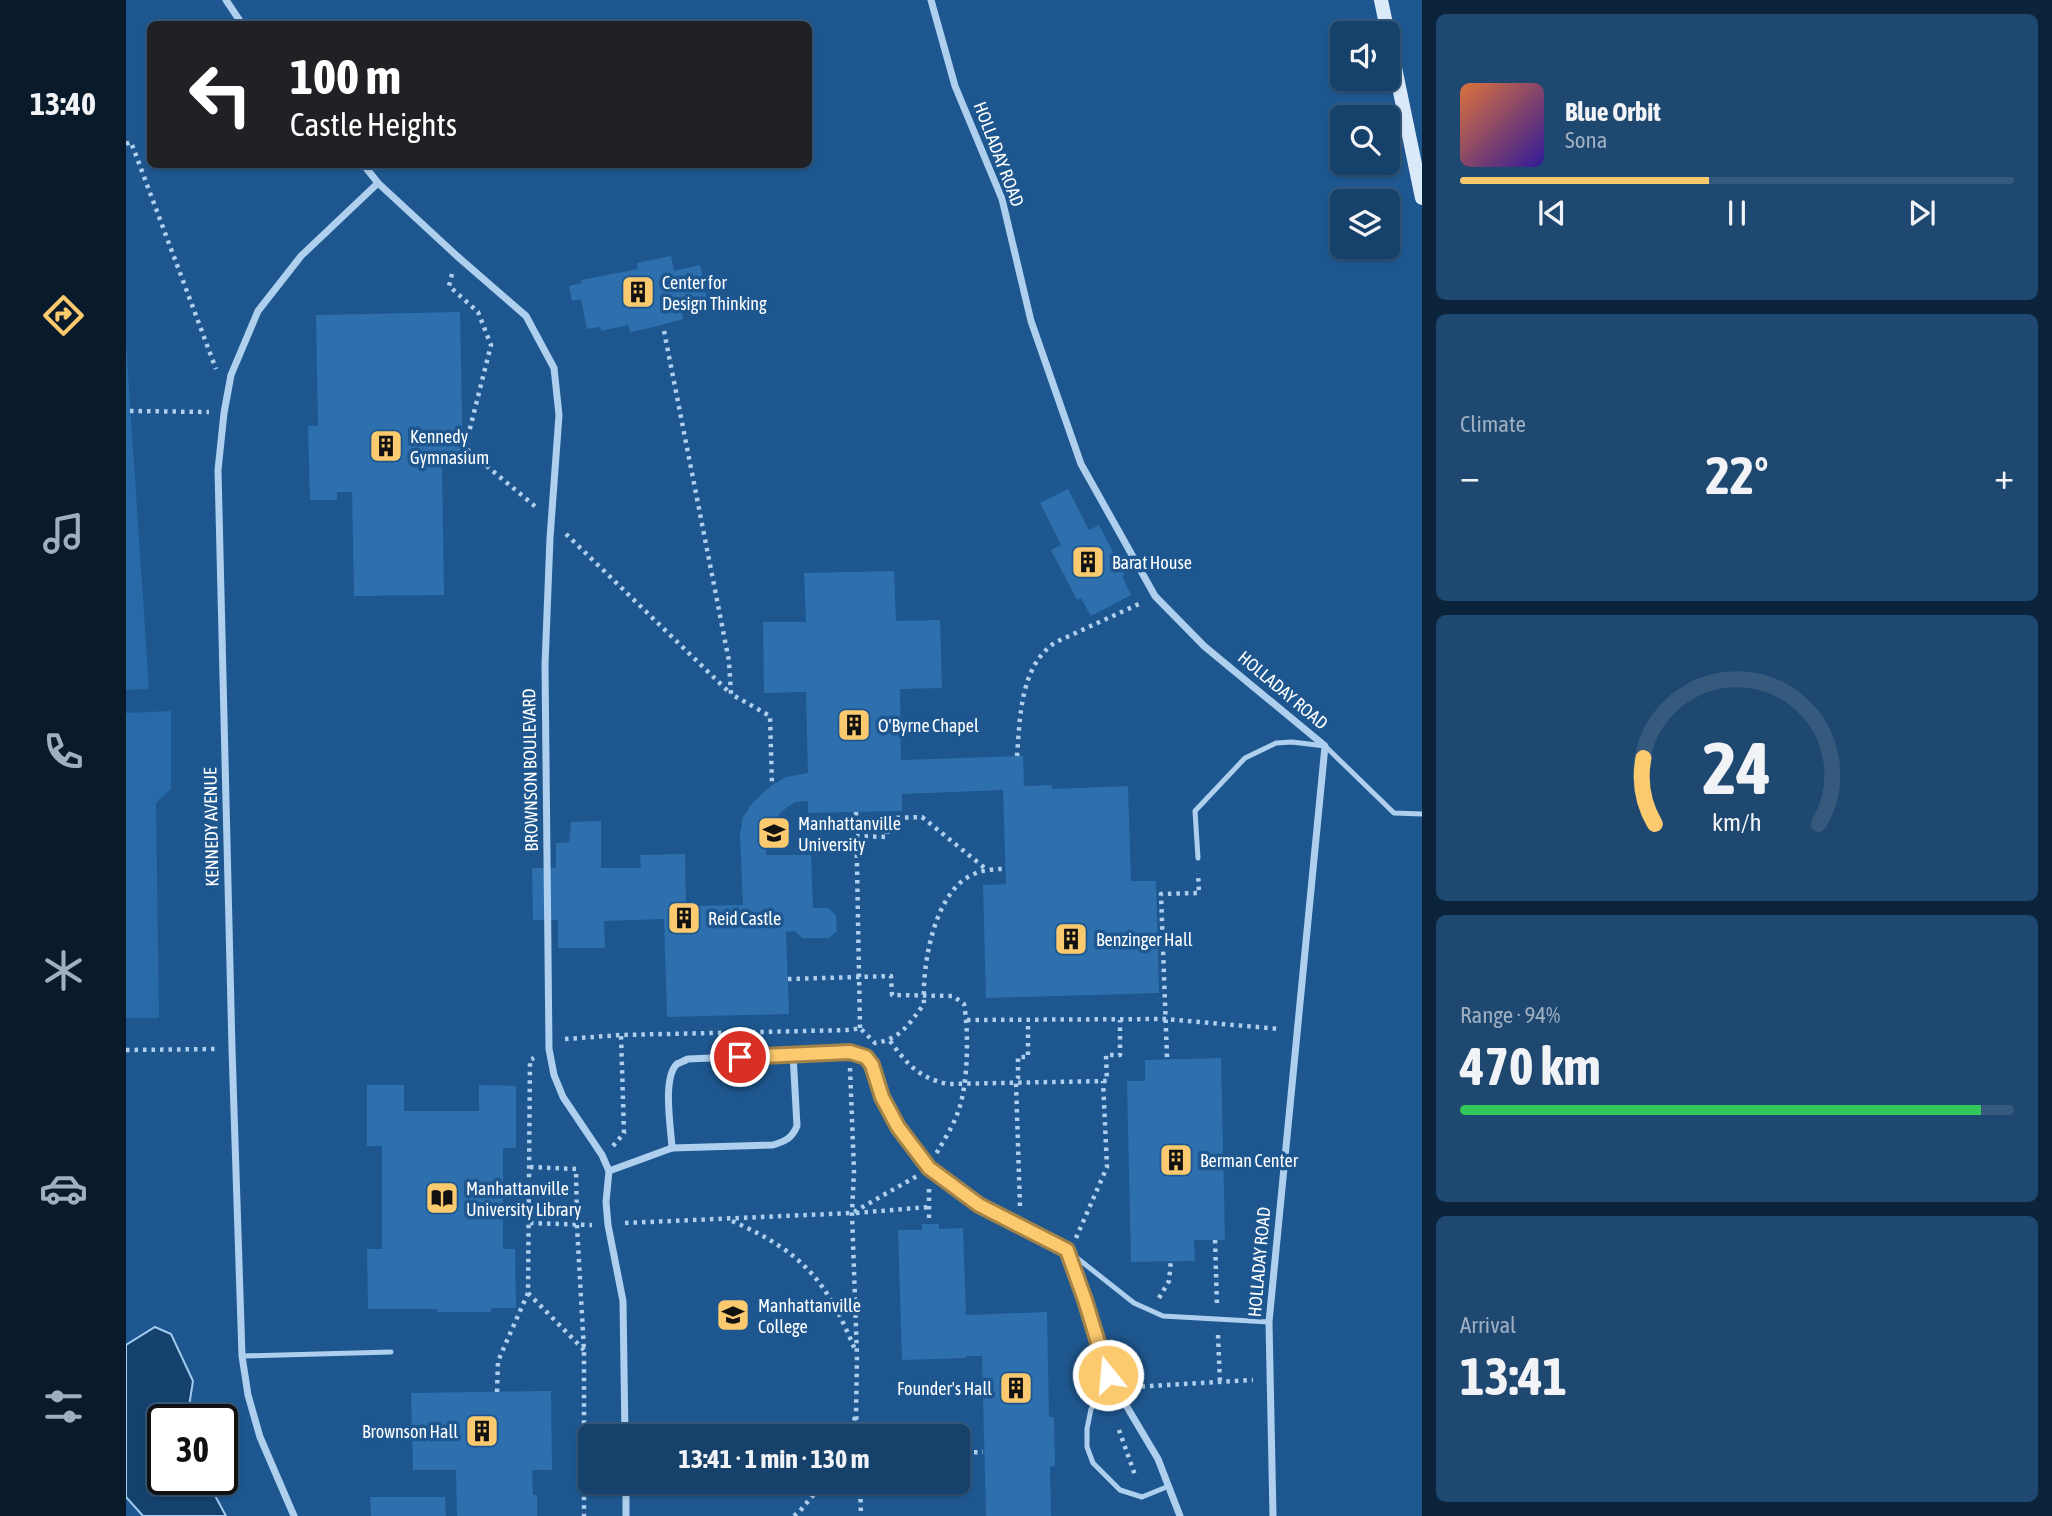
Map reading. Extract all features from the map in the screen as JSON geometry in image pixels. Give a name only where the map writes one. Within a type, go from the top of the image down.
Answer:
[{"type":"main road","points":[[1381,0],[1422,198]]},
{"type":"street","points":[[226,0],[240,21]]},
{"type":"street","name":"HOLLADAY ROAD","points":[[931,0],[955,86],[1002,199],[1031,321],[1081,464],[1155,596],[1204,646],[1325,746],[1269,1322],[1273,1516]]},
{"type":"street","name":"BROWNSON BOULEVARD","points":[[366,168],[378,183],[526,316],[554,368],[559,415],[550,538],[545,665],[549,1049],[554,1075],[563,1097],[602,1155],[609,1171],[606,1202],[608,1224],[623,1301],[625,1424]]},
{"type":"street","name":"KENNEDY AVENUE","points":[[294,1516],[260,1437],[248,1395],[242,1356],[218,470],[230,376],[258,311],[301,256],[378,183]]},
{"type":"street","points":[[672,1148],[669,1084],[671,1073],[678,1064],[688,1059],[850,1052],[866,1057],[872,1065],[882,1097],[898,1127],[929,1168],[979,1205],[1067,1250],[1108,1375],[1158,1459],[1180,1516]]},
{"type":"street","points":[[609,1171],[672,1148],[773,1145],[793,1136],[797,1126],[793,1054]]},
{"type":"street","points":[[626,1494],[626,1516]]},
{"type":"lane","points":[[1198,858],[1195,811],[1245,758],[1276,743],[1325,746],[1394,813],[1422,814]]},
{"type":"lane","points":[[1067,1250],[1134,1303],[1163,1316],[1269,1322]]},
{"type":"lane","points":[[242,1356],[391,1352]]},
{"type":"lane","points":[[1114,1388],[1100,1396],[1091,1409],[1087,1447],[1093,1463],[1121,1490],[1142,1497],[1169,1486]]},
{"type":"path","points":[[126,144],[131,142],[217,372],[230,376]]},
{"type":"path","points":[[664,331],[729,661],[731,694],[770,716],[772,785]]},
{"type":"path","points":[[130,411],[224,412]]},
{"type":"path","points":[[1017,757],[1021,705],[1030,676],[1046,648],[1155,596]]},
{"type":"path","points":[[856,812],[860,1028],[874,1043],[890,1041],[904,1030],[924,1004],[922,985],[925,963],[932,936],[952,890],[986,869],[1005,869]]},
{"type":"path","points":[[856,836],[887,837],[887,818],[922,817],[986,869]]},
{"type":"path","points":[[1167,1057],[1161,894],[1199,893],[1198,858]]},
{"type":"path","points":[[788,979],[891,976],[892,995],[953,996],[964,1004],[967,1020],[964,1083],[959,1109],[929,1168],[929,1219]]},
{"type":"path","points":[[967,1020],[1166,1018],[1297,1030]]},
{"type":"path","points":[[890,1041],[910,1067],[935,1081],[947,1084],[1107,1081],[1106,1055],[1121,1055],[1120,1020]]},
{"type":"path","points":[[1020,1227],[1016,1083],[1018,1057],[1028,1057],[1028,1021]]},
{"type":"path","points":[[857,1424],[850,1030],[860,1028]]},
{"type":"path","points":[[530,1167],[576,1168],[602,1155],[617,1143],[624,1133],[621,1035]]},
{"type":"path","points":[[126,1050],[232,1049]]},
{"type":"path","points":[[1067,1250],[1076,1237],[1107,1167],[1103,1081]]},
{"type":"path","points":[[576,1168],[584,1351],[584,1516]]},
{"type":"path","points":[[852,1213],[929,1168]]},
{"type":"path","points":[[530,1223],[577,1226],[729,1220],[929,1207]]},
{"type":"path","points":[[729,1220],[758,1232],[804,1265],[835,1306],[857,1356]]},
{"type":"path","points":[[1151,1310],[1169,1281],[1171,1260]]},
{"type":"path","points":[[528,1293],[584,1351]]},
{"type":"path","points":[[1114,1388],[1269,1379]]},
{"type":"path","points":[[1123,1399],[1111,1408],[1142,1497]]},
{"type":"path","points":[[853,1424],[856,1414]]},
{"type":"path","points":[[970,1452],[983,1452]]},
{"type":"path","points":[[794,1516],[814,1494]]},
{"type":"path","points":[[860,1494],[861,1516]]},
{"type":"shaded area","points":[[126,344],[149,689],[126,690]]},
{"type":"shaded area","points":[[171,711],[171,789],[156,803],[159,1018],[126,1018],[126,713]]},
{"type":"shaded area","points":[[155,1327],[171,1334],[193,1381],[189,1404],[147,1404],[147,1495],[215,1495],[226,1516],[143,1516],[126,1497],[126,1345]]},
{"type":"building","name":"Center for Design Thinking","points":[[671,256],[674,271],[700,265],[707,301],[681,306],[683,319],[650,328],[630,332],[628,325],[601,331],[600,327],[587,329],[581,299],[572,301],[569,286],[582,283],[581,280],[638,269],[637,263]]},
{"type":"building","name":"Kennedy Gymnasium","points":[[460,312],[463,465],[442,466],[444,595],[354,596],[352,492],[337,492],[337,500],[310,500],[308,426],[318,426],[316,315]]},
{"type":"building","name":"Barat House","points":[[1068,489],[1089,530],[1099,525],[1125,575],[1122,576],[1131,595],[1091,616],[1081,598],[1077,600],[1051,550],[1061,545],[1040,503]]},
{"type":"building","points":[[894,571],[896,621],[940,620],[942,688],[900,689],[901,760],[1023,756],[1024,786],[1052,785],[1052,789],[1128,786],[1131,881],[1156,881],[1159,993],[986,998],[983,885],[1006,884],[1003,790],[902,794],[902,811],[808,813],[808,801],[795,802],[782,811],[774,821],[766,855],[811,855],[813,908],[828,908],[836,916],[837,931],[829,938],[802,938],[795,931],[786,932],[789,1014],[667,1017],[664,919],[604,921],[605,948],[558,948],[558,920],[533,920],[532,868],[556,868],[556,843],[569,842],[571,822],[601,821],[601,868],[641,868],[640,855],[685,854],[686,906],[743,905],[740,834],[743,817],[753,802],[772,785],[786,777],[808,773],[806,692],[764,693],[763,622],[806,622],[804,573]]},
{"type":"building","name":"Berman Center","points":[[1221,1058],[1225,1240],[1194,1240],[1195,1261],[1131,1262],[1127,1081],[1145,1081],[1145,1060]]},
{"type":"building","name":"Manhattanville University Library","points":[[367,1085],[404,1085],[404,1111],[479,1111],[479,1085],[516,1086],[516,1148],[503,1148],[503,1249],[515,1249],[516,1308],[491,1308],[491,1312],[368,1309],[367,1249],[382,1249],[382,1146],[367,1146]]},
{"type":"building","name":"Founder's Hall","points":[[922,1224],[939,1224],[939,1229],[963,1228],[966,1315],[1047,1312],[1049,1417],[1054,1417],[1055,1466],[1050,1467],[1051,1516],[986,1516],[982,1356],[902,1360],[898,1230],[922,1230]]},
{"type":"building","name":"Brownson Hall","points":[[551,1391],[552,1470],[532,1470],[533,1495],[537,1495],[537,1516],[457,1516],[456,1470],[413,1470],[411,1393]]},
{"type":"building","points":[[370,1497],[445,1497],[446,1516],[371,1516]]},
{"type":"place","name":"Center for Design Thinking","points":[[638,292]]},
{"type":"place","name":"Kennedy Gymnasium","points":[[386,446]]},
{"type":"place","name":"Barat House","points":[[1088,562]]},
{"type":"place","name":"O'Byrne Chapel","points":[[854,725]]},
{"type":"place","name":"Manhattanville University","points":[[774,833]]},
{"type":"place","name":"Reid Castle","points":[[684,918]]},
{"type":"place","name":"Benzinger Hall","points":[[1071,939]]},
{"type":"place","name":"Berman Center","points":[[1176,1160]]},
{"type":"place","name":"Manhattanville University Library","points":[[442,1198]]},
{"type":"place","name":"Manhattanville College","points":[[733,1315]]},
{"type":"place","name":"Founder's Hall","points":[[1016,1388]]},
{"type":"place","name":"Brownson Hall","points":[[482,1431]]},
{"type":"route","points":[[740,1057],[850,1052],[866,1057],[872,1065],[882,1097],[898,1127],[929,1168],[979,1205],[1067,1250],[1108,1375]]}]
